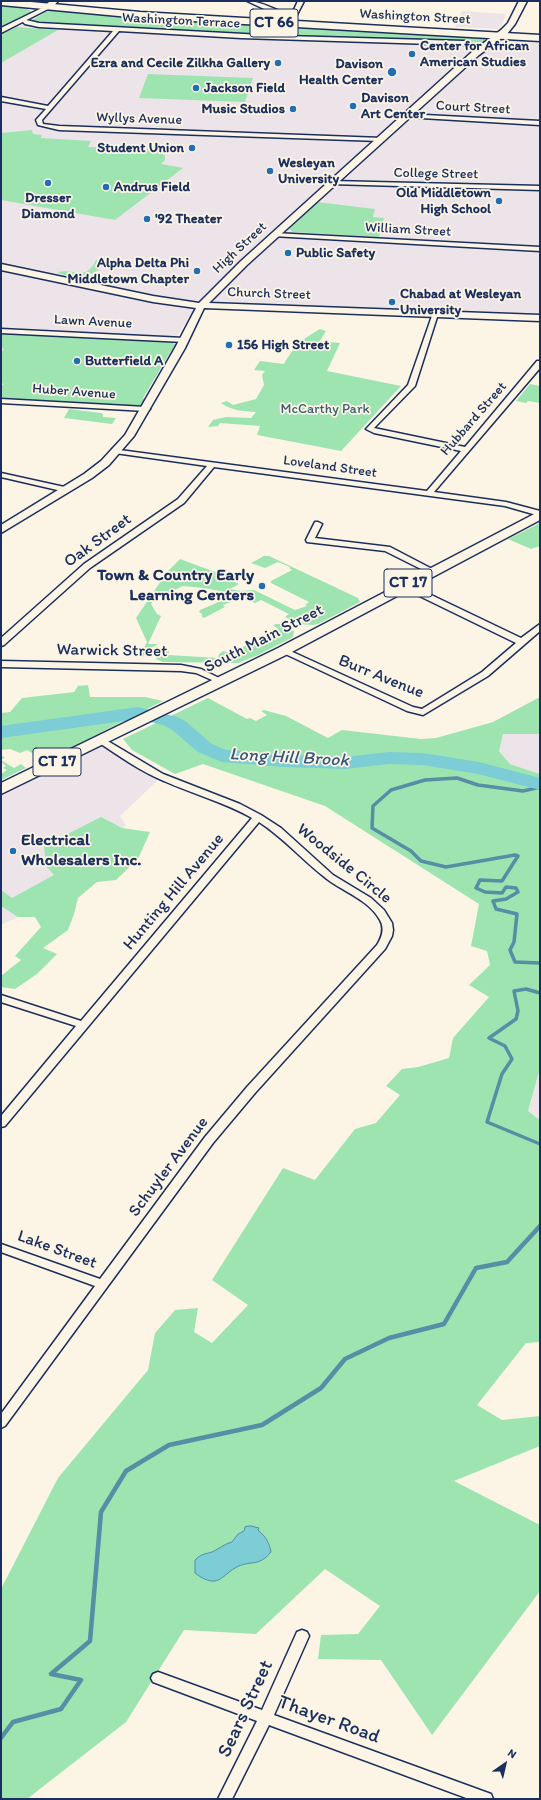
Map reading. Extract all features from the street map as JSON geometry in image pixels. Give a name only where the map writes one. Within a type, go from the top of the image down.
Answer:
[{"type":"highway","name":"Washington Street","points":[[1,2],[51,4],[140,15],[292,20],[540,38]]},
{"type":"main road","name":"South Main Street","points":[[1,789],[283,651],[432,570],[540,514]]},
{"type":"street","points":[[250,1],[292,20]]},
{"type":"street","points":[[283,37],[301,1]]},
{"type":"street","name":"High Street","points":[[1,530],[97,470],[134,430],[202,306],[229,277],[274,235],[480,50],[500,36],[511,24],[522,1]]},
{"type":"street","points":[[1,31],[24,20],[51,4]]},
{"type":"street","name":"Washington Terrace","points":[[24,20],[27,23],[35,25],[117,30],[464,43],[478,47],[480,50]]},
{"type":"street","points":[[1,99],[50,108],[117,30]]},
{"type":"street","name":"Wyllys Avenue","points":[[50,108],[39,120],[41,124],[59,128],[380,139]]},
{"type":"street","name":"Court Street","points":[[406,116],[540,123]]},
{"type":"street","name":"College Street","points":[[332,184],[540,188]]},
{"type":"street","name":"William Street","points":[[274,235],[540,249]]},
{"type":"street","name":"Church Street","points":[[1,267],[153,299],[202,306],[540,318]]},
{"type":"street","points":[[435,314],[411,386],[371,426],[370,429],[465,449]]},
{"type":"street","name":"Lawn Avenue","points":[[1,331],[184,340]]},
{"type":"street","name":"Hubbard Street","points":[[429,493],[540,363]]},
{"type":"street","name":"Huber Avenue","points":[[1,401],[146,410]]},
{"type":"street","name":"Loveland Street","points":[[115,451],[506,504],[540,514]]},
{"type":"street","name":"Oak Street","points":[[1,643],[86,566],[181,501],[212,464]]},
{"type":"street","points":[[1,476],[66,490]]},
{"type":"street","points":[[318,524],[310,540],[387,549],[432,570]]},
{"type":"street","points":[[404,585],[522,642]]},
{"type":"street","name":"Burr Avenue","points":[[283,651],[410,710],[423,712],[485,674],[540,628]]},
{"type":"street","name":"Warwick Street","points":[[1,664],[181,668],[198,671],[221,681]]},
{"type":"street","points":[[107,737],[168,779],[243,808],[258,816]]},
{"type":"street","name":"Woodside Circle","points":[[258,816],[281,833],[331,877],[380,911],[386,920],[388,929],[386,938],[381,946]]},
{"type":"street","name":"Hunting Hill Avenue","points":[[1,1123],[258,816]]},
{"type":"street","name":"Schuyler Avenue","points":[[1,1423],[209,1140],[381,946]]},
{"type":"street","points":[[1,998],[83,1025]]},
{"type":"street","name":"Lake Street","points":[[1,1248],[102,1284]]},
{"type":"street","name":"Sears Street","points":[[225,1799],[266,1718],[302,1636]]},
{"type":"street","name":"Thayer Road","points":[[158,1678],[486,1799]]},
{"type":"shaded area","name":"Wesleyan University","points":[[54,10],[126,17],[540,40],[540,315],[199,303],[173,342],[177,347],[171,350],[143,398],[147,401],[139,406],[1,398],[1,27],[30,14]]},
{"type":"shaded area","points":[[462,11],[506,14],[500,29],[455,27]]},
{"type":"shaded area","points":[[503,734],[540,734],[540,774],[510,764],[499,751]]},
{"type":"shaded area","points":[[89,738],[158,780],[120,816],[126,825],[35,917],[18,917],[1,925],[1,782]]},
{"type":"shaded area","points":[[540,1068],[540,1120],[528,1111]]},
{"type":"green space","points":[[1,5],[23,7],[31,11],[30,14],[1,27]]},
{"type":"green space","points":[[54,10],[126,17],[244,23],[285,27],[281,35],[275,36],[33,23],[30,21],[46,12]]},
{"type":"green space","points":[[16,27],[58,30],[1,63],[1,34]]},
{"type":"green space","points":[[293,27],[481,37],[486,41],[479,46],[465,42],[290,36],[289,35]]},
{"type":"green space","name":"Jackson Field","points":[[148,74],[253,78],[245,102],[139,98]]},
{"type":"green space","points":[[32,130],[33,134],[42,135],[41,138],[91,141],[88,147],[148,149],[159,151],[165,156],[165,160],[161,164],[183,168],[115,220],[1,200],[1,133]]},
{"type":"green space","points":[[317,202],[375,209],[373,217],[384,218],[379,237],[293,232],[289,229]]},
{"type":"green space","points":[[96,260],[102,261],[103,265],[88,275],[75,277],[63,275],[57,272],[63,271],[80,273],[88,271]]},
{"type":"green space","name":"McCarthy Park","points":[[320,329],[326,331],[320,341],[340,343],[327,371],[401,386],[341,451],[257,435],[260,426],[220,423],[218,426],[208,427],[213,420],[226,417],[251,418],[256,412],[234,409],[221,403],[227,401],[233,405],[256,399],[264,385],[262,375],[265,371],[254,370],[260,361],[284,364],[299,344],[308,336]]},
{"type":"green space","points":[[1,333],[165,341],[173,343],[177,347],[171,351],[143,398],[147,401],[143,405],[136,406],[1,398],[1,386],[4,384],[1,383],[1,352],[4,350],[1,346]]},
{"type":"green space","points":[[530,384],[540,386],[540,403],[516,401]]},
{"type":"green space","points":[[69,409],[101,413],[103,414],[103,417],[116,418],[112,424],[64,418]]},
{"type":"green space","points":[[540,523],[540,546],[531,549],[508,539]]},
{"type":"green space","points":[[264,556],[269,556],[358,598],[360,602],[318,624],[298,624],[285,617],[289,614],[261,600],[255,603],[230,593],[183,586],[154,600],[151,604],[157,614],[161,616],[148,644],[158,644],[148,650],[143,657],[139,657],[147,642],[136,618],[167,572],[180,559],[223,575],[239,584],[230,589],[241,591],[254,590],[295,610],[307,606],[305,605],[309,602],[271,583],[271,581],[292,570],[289,568],[290,567],[278,562],[265,568],[251,563]]},
{"type":"green space","points":[[221,601],[231,602],[223,605],[225,607],[204,618],[202,617],[202,614],[199,612],[200,610]]},
{"type":"green space","points":[[280,624],[294,631],[293,637],[258,655],[238,663],[163,662],[156,659],[158,653],[169,651],[168,655],[218,658],[219,654],[223,651],[231,653],[278,629],[273,625]]},
{"type":"green space","points":[[88,685],[90,697],[145,697],[163,701],[47,760],[40,755],[37,756],[27,750],[20,753],[10,749],[1,750],[1,713],[10,712],[22,698],[74,692],[78,686]]},
{"type":"green space","points":[[540,697],[540,734],[503,734],[499,751],[510,764],[540,774],[540,1068],[528,1111],[540,1120],[540,1342],[526,1343],[477,1405],[502,1420],[540,1416],[540,1446],[454,1481],[540,1525],[540,1591],[432,1735],[381,1660],[318,1659],[321,1635],[358,1634],[380,1606],[325,1569],[256,1634],[184,1630],[126,1722],[27,1799],[1,1799],[1,1589],[58,1478],[148,1370],[155,1333],[175,1310],[198,1308],[194,1332],[212,1343],[248,1305],[212,1280],[283,1168],[315,1180],[355,1129],[376,1123],[400,1095],[386,1086],[402,1069],[418,1067],[449,1058],[453,1038],[489,997],[469,985],[490,965],[487,951],[471,946],[479,904],[325,806],[203,764],[175,774],[132,750],[123,739],[208,698],[247,719],[250,718],[256,721],[267,715],[261,711],[264,710],[286,716],[328,738],[342,730],[421,739],[436,738],[493,722]]},
{"type":"green space","points":[[1,760],[14,768],[21,764],[26,768],[1,780],[1,774],[7,770],[3,768],[6,766],[1,762]]},
{"type":"green space","points":[[101,817],[122,828],[150,832],[138,859],[116,880],[97,882],[78,898],[68,930],[43,948],[57,954],[37,974],[15,989],[1,987],[1,976],[21,960],[15,956],[41,927],[35,917],[18,917],[1,906],[1,890],[12,898],[54,875],[46,866],[44,846]]},
{"type":"water","points":[[251,1526],[259,1528],[258,1530],[268,1542],[271,1552],[266,1557],[258,1562],[241,1565],[215,1581],[202,1578],[195,1573],[195,1560],[197,1558],[232,1542],[238,1534],[244,1531],[245,1527]]},
{"type":"waterway","name":"Long Hill Brook","points":[[1,732],[138,713],[170,721],[178,725],[205,748],[222,756],[284,761],[345,763],[389,758],[422,759],[479,768],[540,784]]},
{"type":"waterway","points":[[540,787],[523,791],[478,785],[457,778],[425,780],[391,790],[373,806],[372,828],[411,851],[421,861],[446,867],[515,855],[518,856],[502,881],[480,880],[476,888],[485,892],[502,893],[506,887],[516,888],[518,892],[506,899],[493,901],[496,909],[517,914],[514,942],[510,950],[515,962],[540,963]]},
{"type":"waterway","points":[[540,993],[526,989],[514,991],[518,1011],[516,1019],[489,1038],[505,1046],[512,1059],[502,1074],[487,1122],[540,1144]]},
{"type":"waterway","points":[[1,1738],[13,1722],[61,1709],[81,1680],[51,1674],[90,1641],[101,1512],[126,1471],[169,1445],[262,1425],[321,1388],[345,1359],[389,1338],[444,1324],[476,1268],[507,1262],[540,1226]]},
{"type":"place","name":"Center for African American Studies","points":[[412,54]]},
{"type":"place","name":"Ezra and Cecile Zilkha Gallery","points":[[278,63]]},
{"type":"place","name":"Davison Health Center","points":[[392,72]]},
{"type":"place","name":"Jackson Field","points":[[196,88]]},
{"type":"place","name":"Davison Art Center","points":[[353,106]]},
{"type":"place","name":"Music Studios","points":[[293,109]]},
{"type":"place","name":"Student Union","points":[[192,148]]},
{"type":"place","name":"Wesleyan University","points":[[270,171]]},
{"type":"place","name":"Dresser Diamond","points":[[48,183]]},
{"type":"place","name":"Andrus Field","points":[[106,187]]},
{"type":"place","name":"Old Middletown High School","points":[[499,201]]},
{"type":"place","name":"'92 Theater","points":[[147,219]]},
{"type":"place","name":"Public Safety","points":[[288,253]]},
{"type":"place","name":"Alpha Delta Phi Middletown Chapter","points":[[197,271]]},
{"type":"place","name":"Chabad at Wesleyan University","points":[[392,302]]},
{"type":"place","name":"156 High Street","points":[[229,345]]},
{"type":"place","name":"Butterfield A","points":[[77,361]]},
{"type":"place","name":"Town & Country Early Learning Centers","points":[[262,586]]},
{"type":"place","name":"Electrical Wholesalers Inc.","points":[[13,851]]}]
